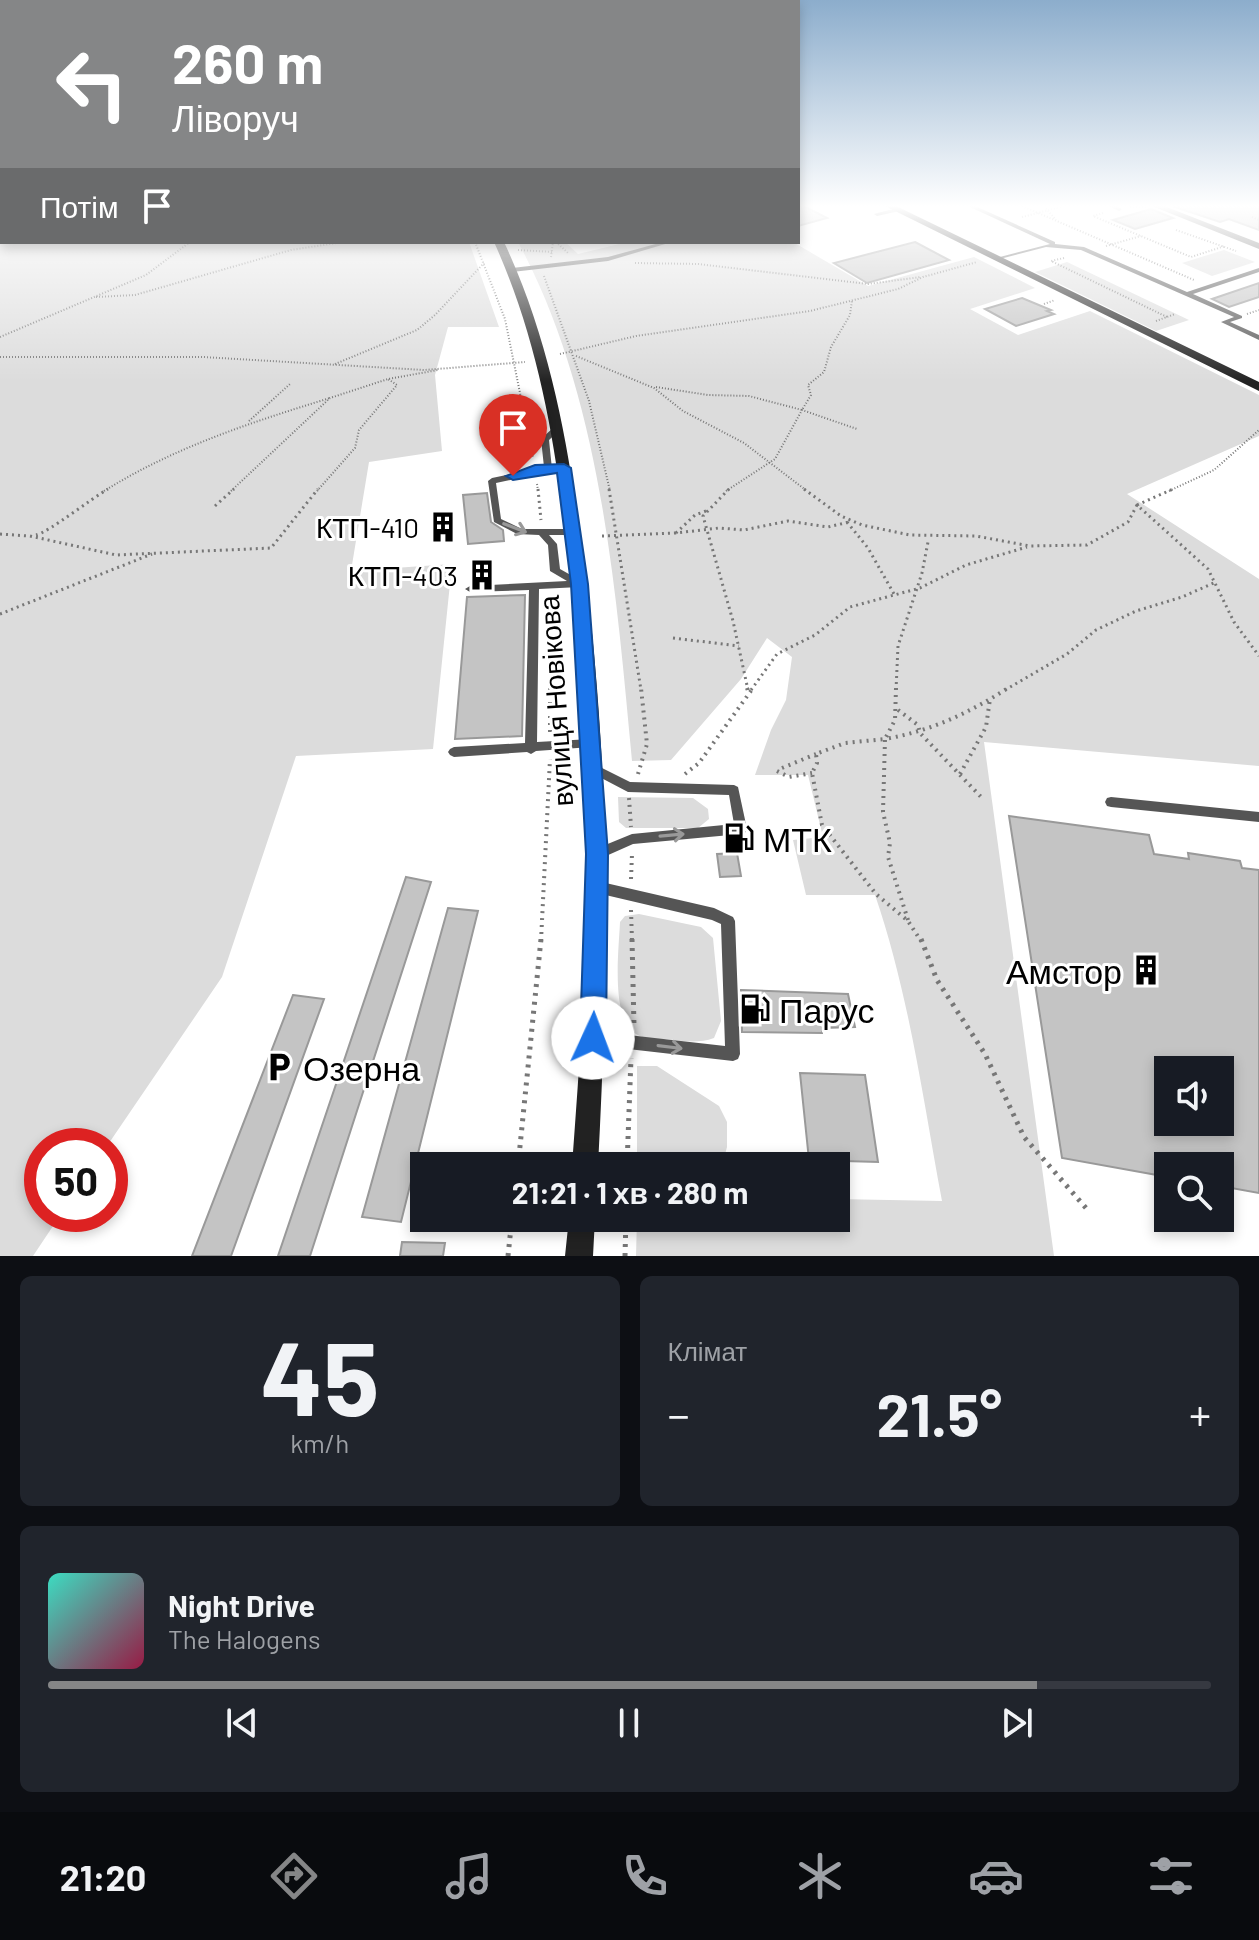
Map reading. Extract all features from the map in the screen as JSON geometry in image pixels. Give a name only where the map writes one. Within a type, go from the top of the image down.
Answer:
[{"type":"main road","name":"вулиця Новікова","points":[[509,265],[527,308],[557,429],[556,469],[573,532],[580,584],[597,854],[593,1038],[586,1152]]},
{"type":"main road","points":[[1009,265],[1259,387]]},
{"type":"main road","points":[[579,1256],[581,1232]]},
{"type":"lane","points":[[512,270],[557,265]]},
{"type":"lane","points":[[1122,265],[1240,317],[1224,322],[1259,338]]},
{"type":"lane","points":[[1187,294],[1259,270]]},
{"type":"lane","points":[[556,469],[492,481],[497,520],[520,532],[573,532]]},
{"type":"lane","points":[[543,534],[552,544],[555,571],[580,584]]},
{"type":"lane","points":[[470,589],[580,584]]},
{"type":"lane","points":[[531,749],[534,586]]},
{"type":"lane","points":[[454,752],[591,743]]},
{"type":"lane","points":[[592,768],[628,787],[734,790],[741,829],[632,839],[597,854]]},
{"type":"lane","points":[[1111,802],[1259,817]]},
{"type":"lane","points":[[593,1038],[733,1054],[728,921],[714,914],[597,887]]},
{"type":"path","points":[[0,337],[146,275],[160,265]]},
{"type":"path","points":[[96,297],[135,295],[240,265]]},
{"type":"path","points":[[333,365],[403,338],[427,322],[459,284],[482,265]]},
{"type":"path","points":[[703,265],[868,284],[923,277],[970,265]]},
{"type":"path","points":[[1058,265],[1167,317]]},
{"type":"path","points":[[1158,265],[1208,287]]},
{"type":"path","points":[[545,266],[543,274],[576,356],[600,444],[644,708],[647,744],[641,768]]},
{"type":"path","points":[[560,354],[636,336],[799,313],[898,289],[923,277]]},
{"type":"path","points":[[749,693],[703,516],[721,494],[780,453],[811,395],[808,385],[824,372],[831,347],[846,325],[852,300]]},
{"type":"path","points":[[1151,322],[1175,314]]},
{"type":"path","points":[[576,356],[652,387],[708,395],[749,396],[857,429]]},
{"type":"path","points":[[0,357],[203,357],[424,370],[525,362]]},
{"type":"path","points":[[30,536],[45,533],[70,512],[139,469],[247,424],[388,379],[454,367]]},
{"type":"path","points":[[0,534],[30,536],[116,555],[271,548],[329,475],[355,448],[359,430],[397,385],[388,379]]},
{"type":"path","points":[[247,424],[290,384]]},
{"type":"path","points":[[652,387],[683,411],[735,437],[849,522],[894,594]]},
{"type":"path","points":[[215,506],[330,398]]},
{"type":"path","points":[[602,536],[707,529],[744,530],[788,521],[828,527],[849,522],[910,535],[976,536],[1030,546],[1094,544],[1128,522],[1137,505],[1214,470],[1259,430]]},
{"type":"path","points":[[1137,505],[1208,569],[1234,622],[1259,656]]},
{"type":"path","points":[[676,533],[695,515],[706,511]]},
{"type":"path","points":[[908,921],[888,857],[890,843],[883,812],[885,739],[893,729],[898,710],[894,685],[896,658],[920,588],[928,542]]},
{"type":"path","points":[[674,775],[687,774],[699,763],[777,654],[815,635],[850,607],[920,588],[966,565],[1030,546]]},
{"type":"path","points":[[0,614],[155,553]]},
{"type":"path","points":[[782,768],[845,743],[920,733],[974,710],[1067,654],[1096,630],[1136,611],[1182,597],[1216,582]]},
{"type":"path","points":[[673,638],[739,646]]},
{"type":"path","points":[[550,659],[561,658]]},
{"type":"path","points":[[960,774],[986,727],[990,699]]},
{"type":"path","points":[[898,710],[918,725],[920,733],[983,799]]},
{"type":"path","points":[[816,754],[817,763],[812,773],[818,795],[818,810],[827,832],[876,894],[908,921],[920,937],[937,980],[985,1054],[1024,1137],[1086,1208]]},
{"type":"path","points":[[777,771],[789,777],[812,773]]},
{"type":"path","points":[[635,777],[648,776]]},
{"type":"path","points":[[628,1152],[635,1015],[631,914]]},
{"type":"path","points":[[508,1256],[511,1232]]},
{"type":"path","points":[[625,1256],[626,1232]]},
{"type":"shaded area","points":[[0,265],[477,265],[499,327],[448,327],[435,375],[442,451],[369,462],[351,571],[452,564],[433,749],[296,756],[222,977],[119,1128],[24,1128],[24,1232],[49,1232],[33,1256],[0,1256]]},
{"type":"shaded area","points":[[529,265],[832,265],[868,286],[946,265],[989,265],[1035,288],[970,309],[1018,335],[1090,311],[1259,395],[1259,436],[1127,494],[1259,579],[1259,766],[984,742],[1054,1256],[636,1256],[637,1232],[850,1232],[850,1199],[942,1201],[906,1008],[875,895],[806,895],[793,840],[823,837],[808,775],[755,775],[771,730],[786,700],[792,657],[767,638],[741,679],[671,760],[632,761],[611,562],[586,428],[569,364]]},
{"type":"shaded area","points":[[1059,265],[1072,265],[1189,320],[1156,331],[1035,272]]},
{"type":"shaded area","points":[[1186,265],[1247,265],[1212,276]]},
{"type":"shaded area","points":[[618,797],[693,798],[708,809],[709,819],[698,828],[626,828],[619,822]]},
{"type":"shaded area","points":[[639,914],[701,927],[713,938],[721,1021],[714,1038],[696,1041],[650,1038],[636,1034],[628,1026],[619,999],[620,922],[625,916]]},
{"type":"shaded area","points":[[637,1066],[657,1066],[719,1106],[727,1122],[726,1152],[637,1152]]},
{"type":"building","points":[[837,265],[933,265],[867,283]]},
{"type":"building","points":[[1259,283],[1259,297],[1229,307],[1212,299]]},
{"type":"building","points":[[1022,298],[1054,314],[1016,326],[985,309]]},
{"type":"building","points":[[487,493],[491,522],[503,530],[504,541],[468,544],[463,495]]},
{"type":"building","points":[[525,595],[522,736],[455,739],[467,597]]},
{"type":"building","name":"Амстор","points":[[1009,816],[1149,835],[1154,854],[1189,859],[1188,853],[1240,861],[1242,868],[1259,870],[1259,1193],[1234,1189],[1234,1152],[1154,1152],[1154,1174],[1062,1158]]},
{"type":"building","points":[[737,853],[741,876],[720,877],[717,854]]},
{"type":"building","points":[[406,877],[431,882],[310,1256],[278,1256]]},
{"type":"building","points":[[448,908],[478,911],[418,1152],[410,1152],[410,1186],[401,1222],[362,1217]]},
{"type":"building","points":[[741,990],[848,994],[855,1027],[822,1028],[822,1033],[742,1032]]},
{"type":"building","points":[[293,995],[324,999],[231,1256],[192,1256]]},
{"type":"building","points":[[800,1073],[865,1075],[878,1162],[850,1161],[850,1152],[808,1152]]},
{"type":"building","points":[[402,1242],[445,1243],[443,1256],[400,1256]]},
{"type":"place","name":"КТП-410","points":[[443,527]]},
{"type":"place","name":"КТП-403","points":[[482,575]]},
{"type":"place","name":"МТК","points":[[739,838]]},
{"type":"place","name":"Амстор","points":[[1146,970]]},
{"type":"place","name":"Парус","points":[[755,1009]]},
{"type":"place","name":"Озерна","points":[[279,1067]]},
{"type":"route","points":[[513,476],[535,470],[564,468],[570,506],[580,584],[597,854],[593,1038]]}]
